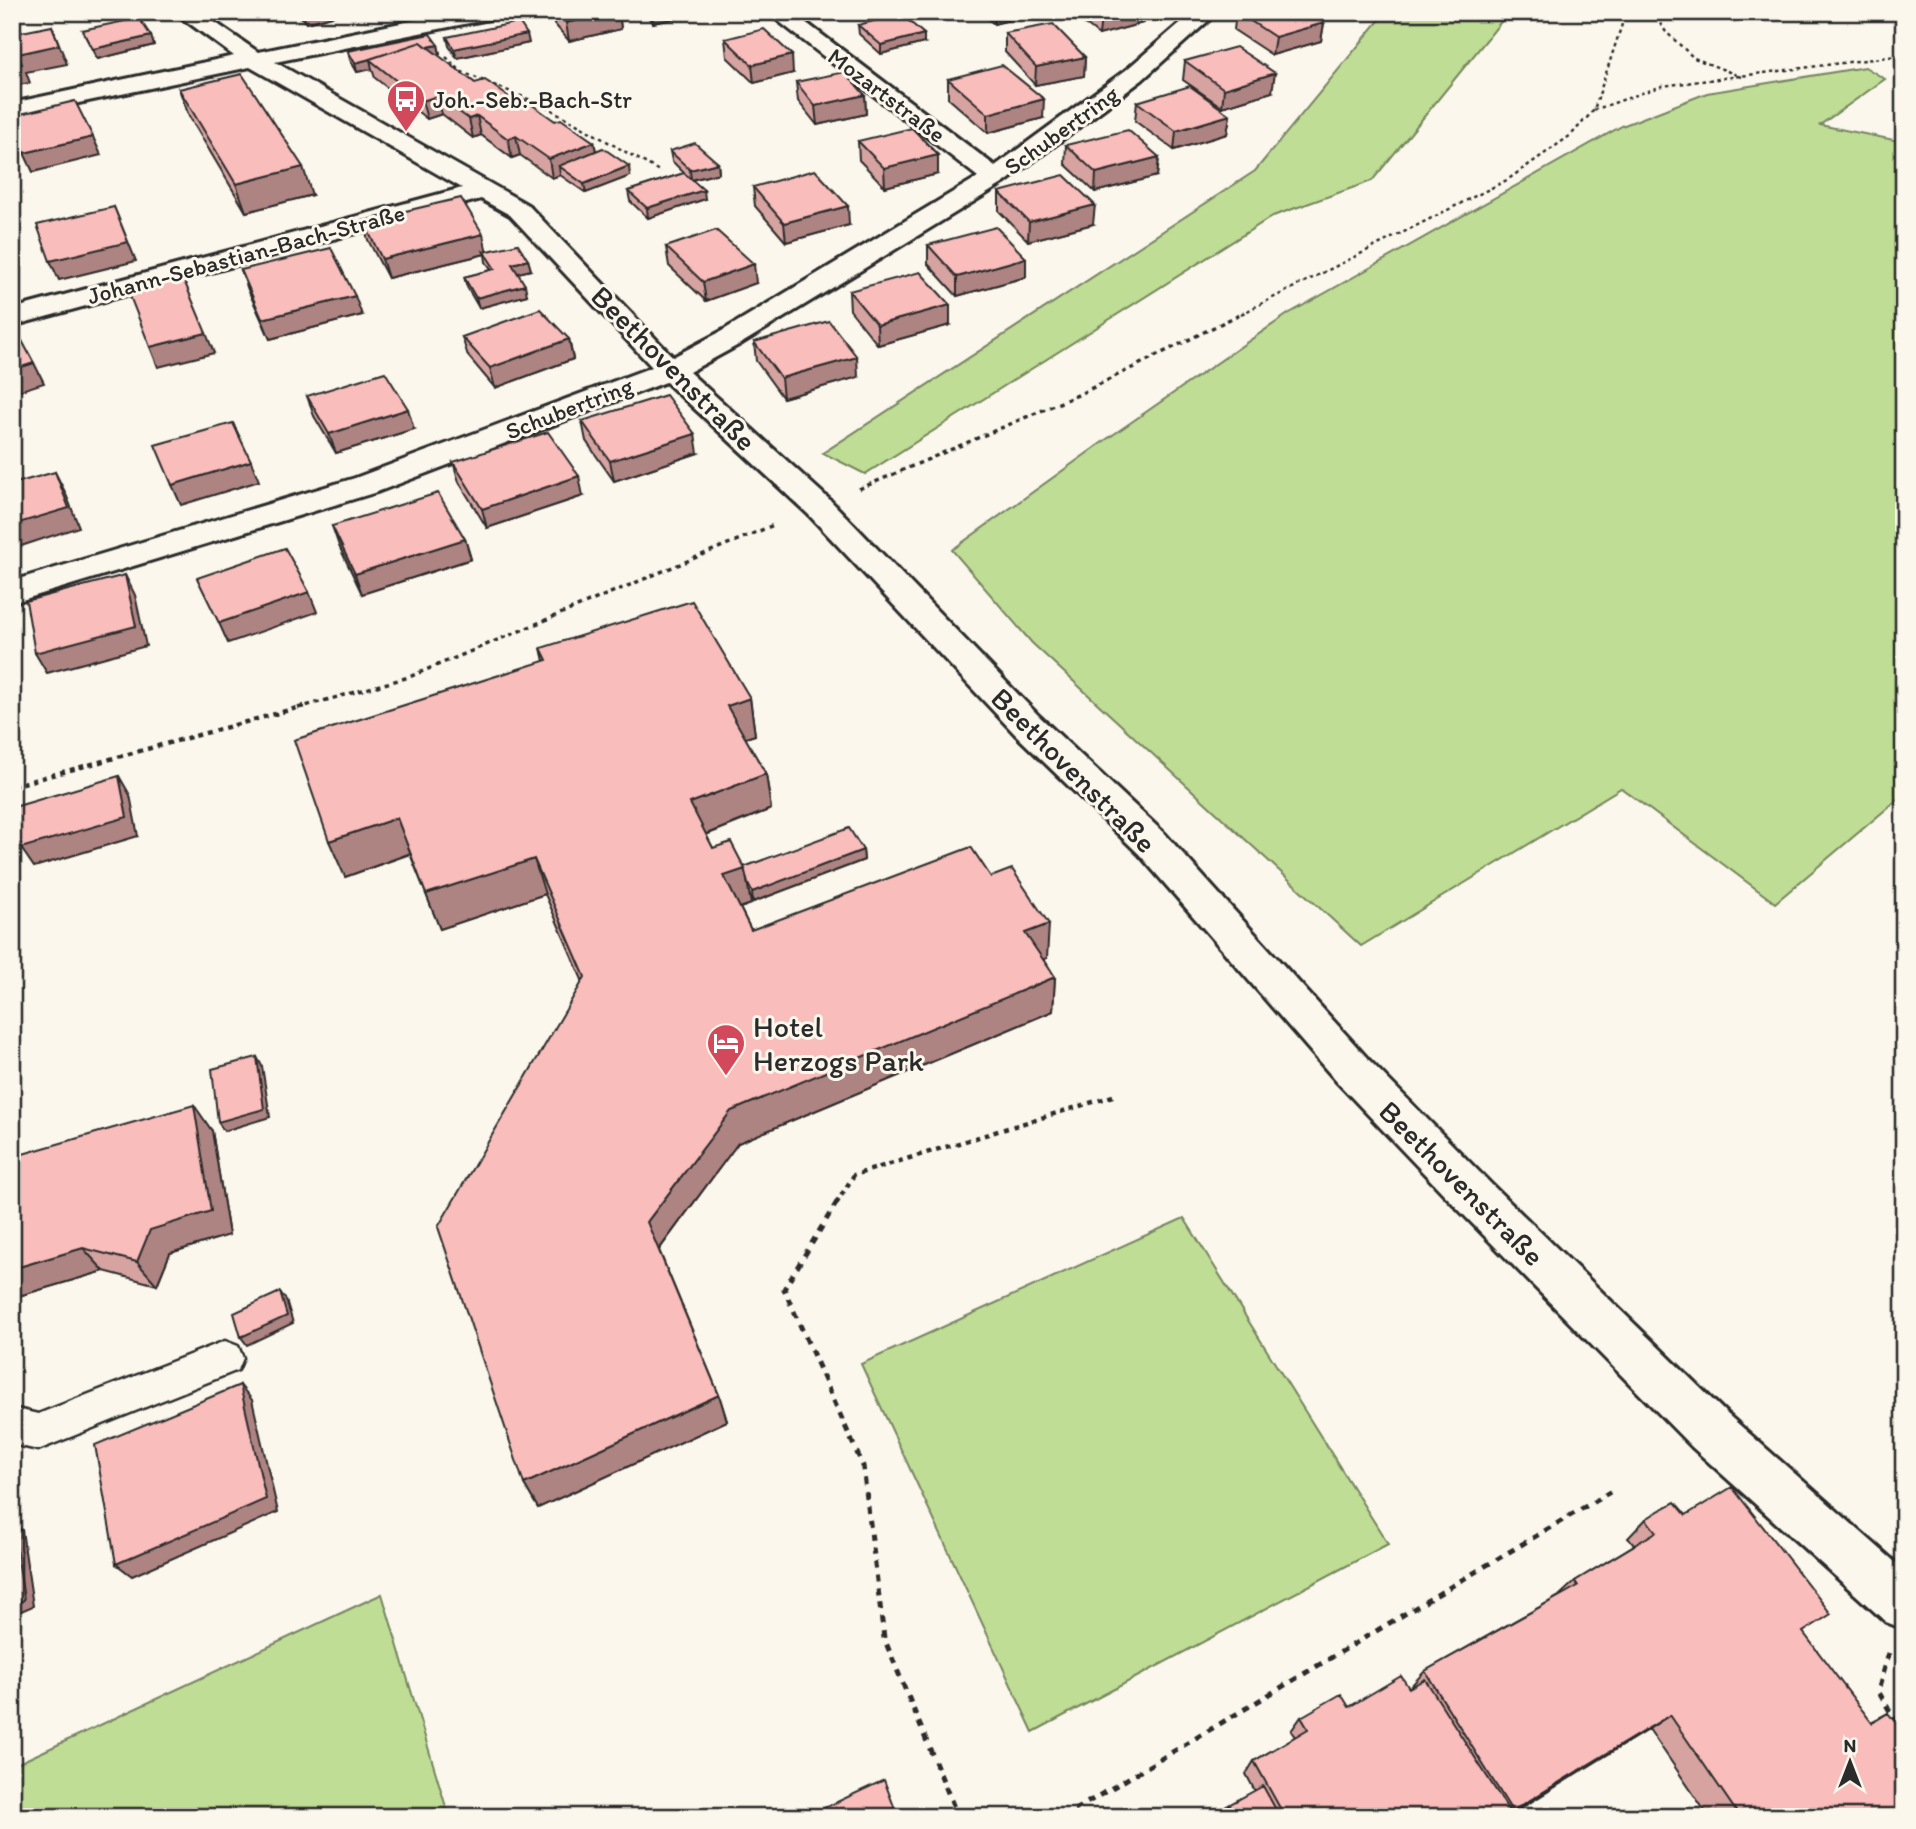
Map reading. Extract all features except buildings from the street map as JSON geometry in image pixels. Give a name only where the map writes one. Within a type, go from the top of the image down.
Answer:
[{"type":"street","name":"Beethovenstraße","points":[[185,12],[253,59],[481,191],[519,210],[670,370],[819,507],[1027,725],[1152,845],[1353,1072],[1468,1190],[1709,1430],[1903,1603]]},
{"type":"street","points":[[12,110],[489,12]]},
{"type":"street","name":"Mozartstraße","points":[[778,12],[995,178]]},
{"type":"street","name":"Schubertring","points":[[12,592],[366,485],[670,370],[732,337],[995,178],[1134,75],[1207,12]]},
{"type":"street","name":"Johann-Sebastian-Bach-Straße","points":[[12,318],[481,191]]},
{"type":"lane","points":[[12,1426],[38,1432],[225,1358]]},
{"type":"path","points":[[12,786],[409,677],[819,507],[1080,394],[1507,180],[1571,135],[1594,110],[1626,12]]},
{"type":"path","points":[[1652,12],[1666,32],[1694,58],[1743,77]]},
{"type":"path","points":[[434,23],[446,57],[462,72],[543,105],[661,172]]},
{"type":"path","points":[[1594,110],[1662,86],[1904,55]]},
{"type":"path","points":[[958,1817],[884,1638],[863,1466],[784,1289],[854,1175],[1115,1095]]},
{"type":"path","points":[[1063,1817],[1610,1492]]},
{"type":"path","points":[[1903,1603],[1878,1691],[1904,1735]]},
{"type":"green space","points":[[1386,12],[1509,12],[1372,181],[1273,216],[865,474],[823,453],[1255,171]]},
{"type":"green space","points":[[1865,67],[1885,79],[1820,125],[1904,142],[1904,794],[1775,903],[1621,788],[1361,946],[1032,643],[952,550],[1288,314],[1622,126],[1707,93]]},
{"type":"green space","points":[[1184,1218],[1388,1544],[1033,1732],[861,1364]]},
{"type":"green space","points":[[382,1594],[449,1817],[12,1817],[12,1766]]},
{"type":"place","name":"Joh.-Seb.-Bach-Str","points":[[406,133]]},
{"type":"place","name":"Hotel Herzogs Park","points":[[726,1077]]}]
